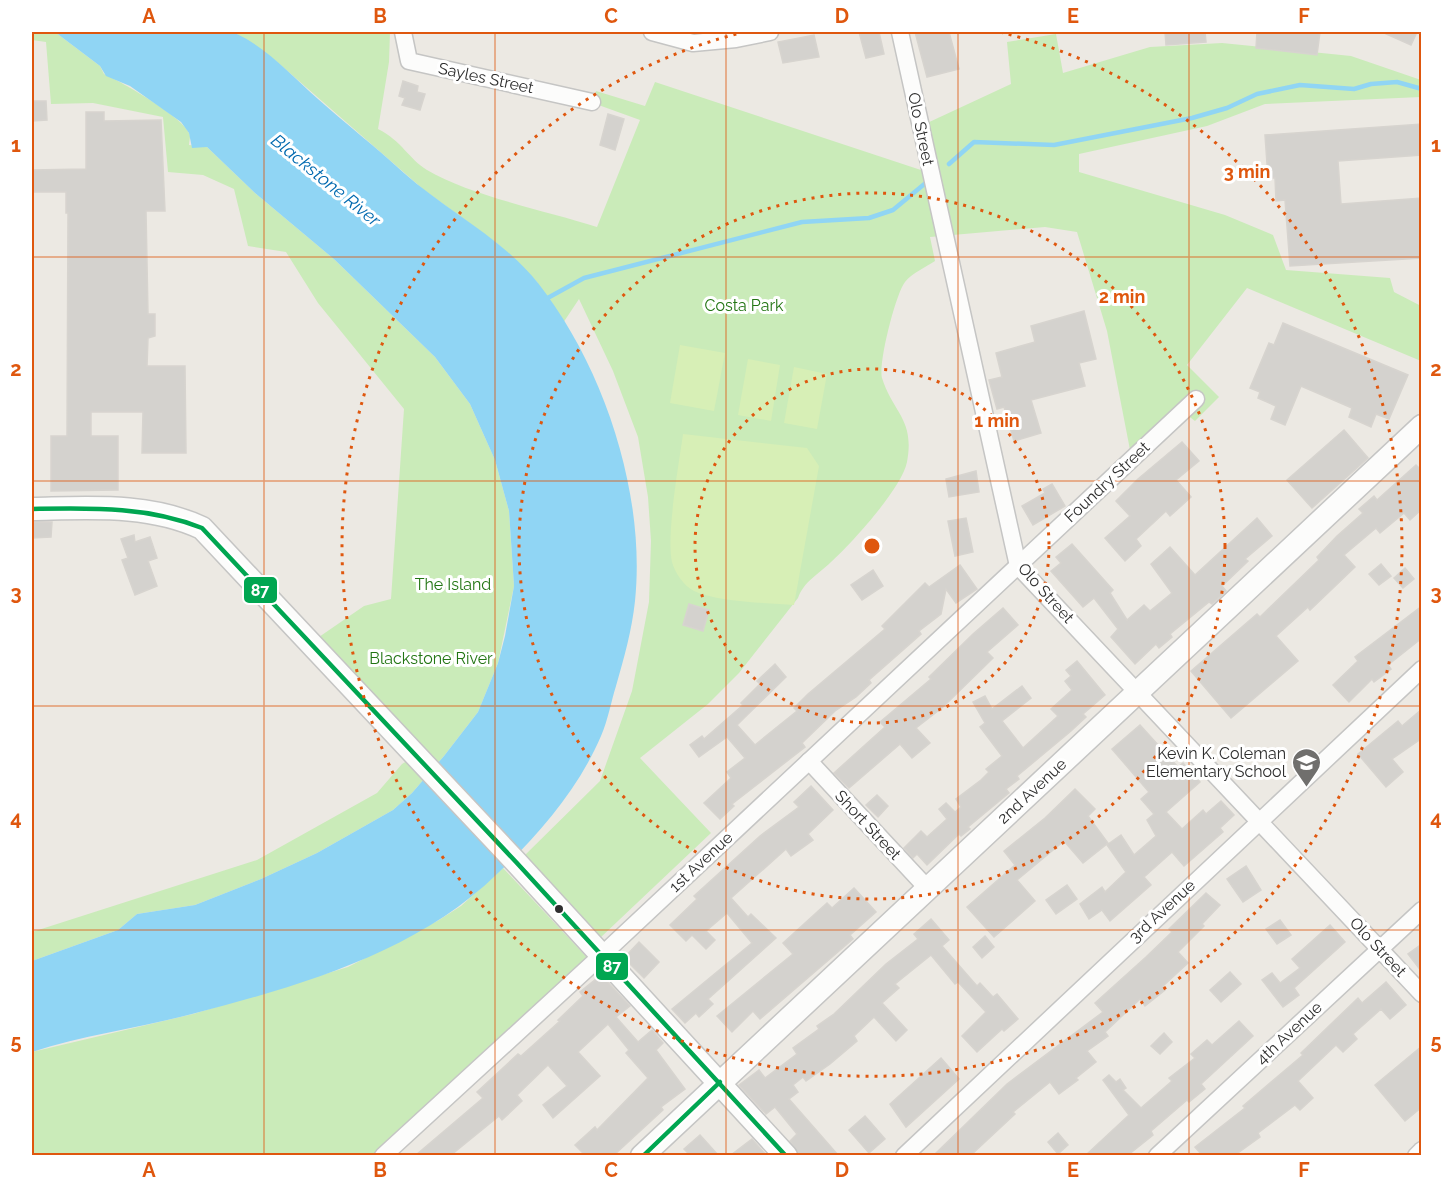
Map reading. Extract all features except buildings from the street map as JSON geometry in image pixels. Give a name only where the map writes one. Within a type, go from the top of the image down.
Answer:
[{"type":"street","name":"Sayles Street","points":[[403,32],[409,61],[592,102]]},
{"type":"street","points":[[652,32],[693,43],[735,35],[770,32]]},
{"type":"street","name":"Olo Street","points":[[900,32],[1018,566],[1422,994]]},
{"type":"street","name":"Foundry Street","points":[[1018,566],[1196,399]]},
{"type":"street","name":"2nd Avenue","points":[[642,1155],[1422,426]]},
{"type":"street","points":[[32,508],[129,508],[183,519],[202,528],[516,862],[786,1155]]},
{"type":"street","name":"1st Avenue","points":[[383,1155],[602,955],[1018,566]]},
{"type":"street","name":"3rd Avenue","points":[[904,1155],[1259,819],[1422,669]]},
{"type":"street","name":"Short Street","points":[[809,761],[928,889]]},
{"type":"street","name":"4th Avenue","points":[[1157,1155],[1422,910]]},
{"type":"street","points":[[1416,1155],[1422,1150]]},
{"type":"green space","name":"The Island","points":[[32,32],[55,32],[100,66],[104,74],[167,111],[187,129],[190,136],[189,145],[207,147],[255,193],[335,260],[435,357],[470,404],[495,460],[509,511],[514,586],[498,663],[478,712],[412,793],[393,810],[317,853],[261,879],[195,905],[137,914],[118,930],[32,961],[32,932],[257,860],[377,793],[402,764],[426,749],[319,637],[364,606],[391,599],[404,409],[318,303],[286,252],[248,246],[234,189],[203,175],[168,172],[163,117],[93,103],[51,104],[46,42],[32,40]]},
{"type":"green space","name":"Costa Park","points":[[234,32],[390,32],[389,62],[378,129],[393,139],[421,166],[465,188],[597,227],[640,120],[593,103],[596,91],[645,106],[655,82],[936,175],[925,124],[1011,84],[1007,42],[1056,34],[1063,73],[1150,47],[1222,43],[1351,56],[1421,80],[1421,97],[1265,104],[1207,126],[1079,154],[1079,172],[1225,215],[1273,235],[1286,270],[1390,278],[1394,292],[1421,306],[1421,361],[1247,288],[1187,365],[1219,397],[1195,421],[1182,411],[1131,455],[1107,331],[1077,232],[1045,227],[930,237],[935,261],[911,276],[901,289],[889,328],[881,370],[887,390],[906,426],[909,447],[903,473],[875,515],[840,553],[808,582],[739,673],[708,704],[640,758],[711,833],[600,938],[524,856],[600,781],[632,691],[649,602],[651,541],[648,497],[638,437],[613,371],[579,299],[563,323],[537,282],[498,244],[424,190],[276,61]]},
{"type":"green space","points":[[680,345],[725,353],[714,411],[670,403]]},
{"type":"green space","points":[[748,359],[780,365],[771,421],[738,415]]},
{"type":"green space","points":[[794,367],[827,374],[817,429],[784,423]]},
{"type":"green space","points":[[683,434],[807,448],[819,466],[794,605],[716,598],[694,591],[683,583],[672,562],[671,535]]},
{"type":"green space","points":[[503,868],[594,965],[387,1155],[32,1155],[32,1052],[193,1014],[348,967],[439,920],[461,906]]},
{"type":"water","name":"Blackstone River","points":[[222,31],[237,34],[269,55],[421,187],[508,252],[538,283],[562,316],[601,392],[627,476],[634,518],[637,560],[632,623],[606,724],[592,755],[569,792],[542,827],[497,874],[465,902],[393,946],[314,978],[192,1014],[32,1052],[32,961],[118,930],[137,914],[195,905],[261,879],[317,853],[393,810],[412,793],[478,712],[498,663],[514,586],[509,511],[495,460],[470,404],[435,357],[335,260],[255,193],[207,147],[192,148],[189,133],[181,122],[130,86],[106,76],[100,66],[55,32]]},
{"type":"waterway","points":[[949,164],[974,142],[1054,145],[1192,118],[1227,108],[1257,94],[1300,85],[1354,89],[1371,84],[1397,82],[1422,89]]},
{"type":"waterway","points":[[544,300],[584,278],[802,222],[869,218],[893,210],[928,181]]},
{"type":"transit line","name":"87","points":[[32,509],[97,509],[140,512],[202,528],[516,862],[786,1156]]},
{"type":"transit line","name":"87","points":[[643,1156],[720,1082]]},
{"type":"place","name":"Kevin K. Coleman Elementary School","points":[[1307,788]]}]
